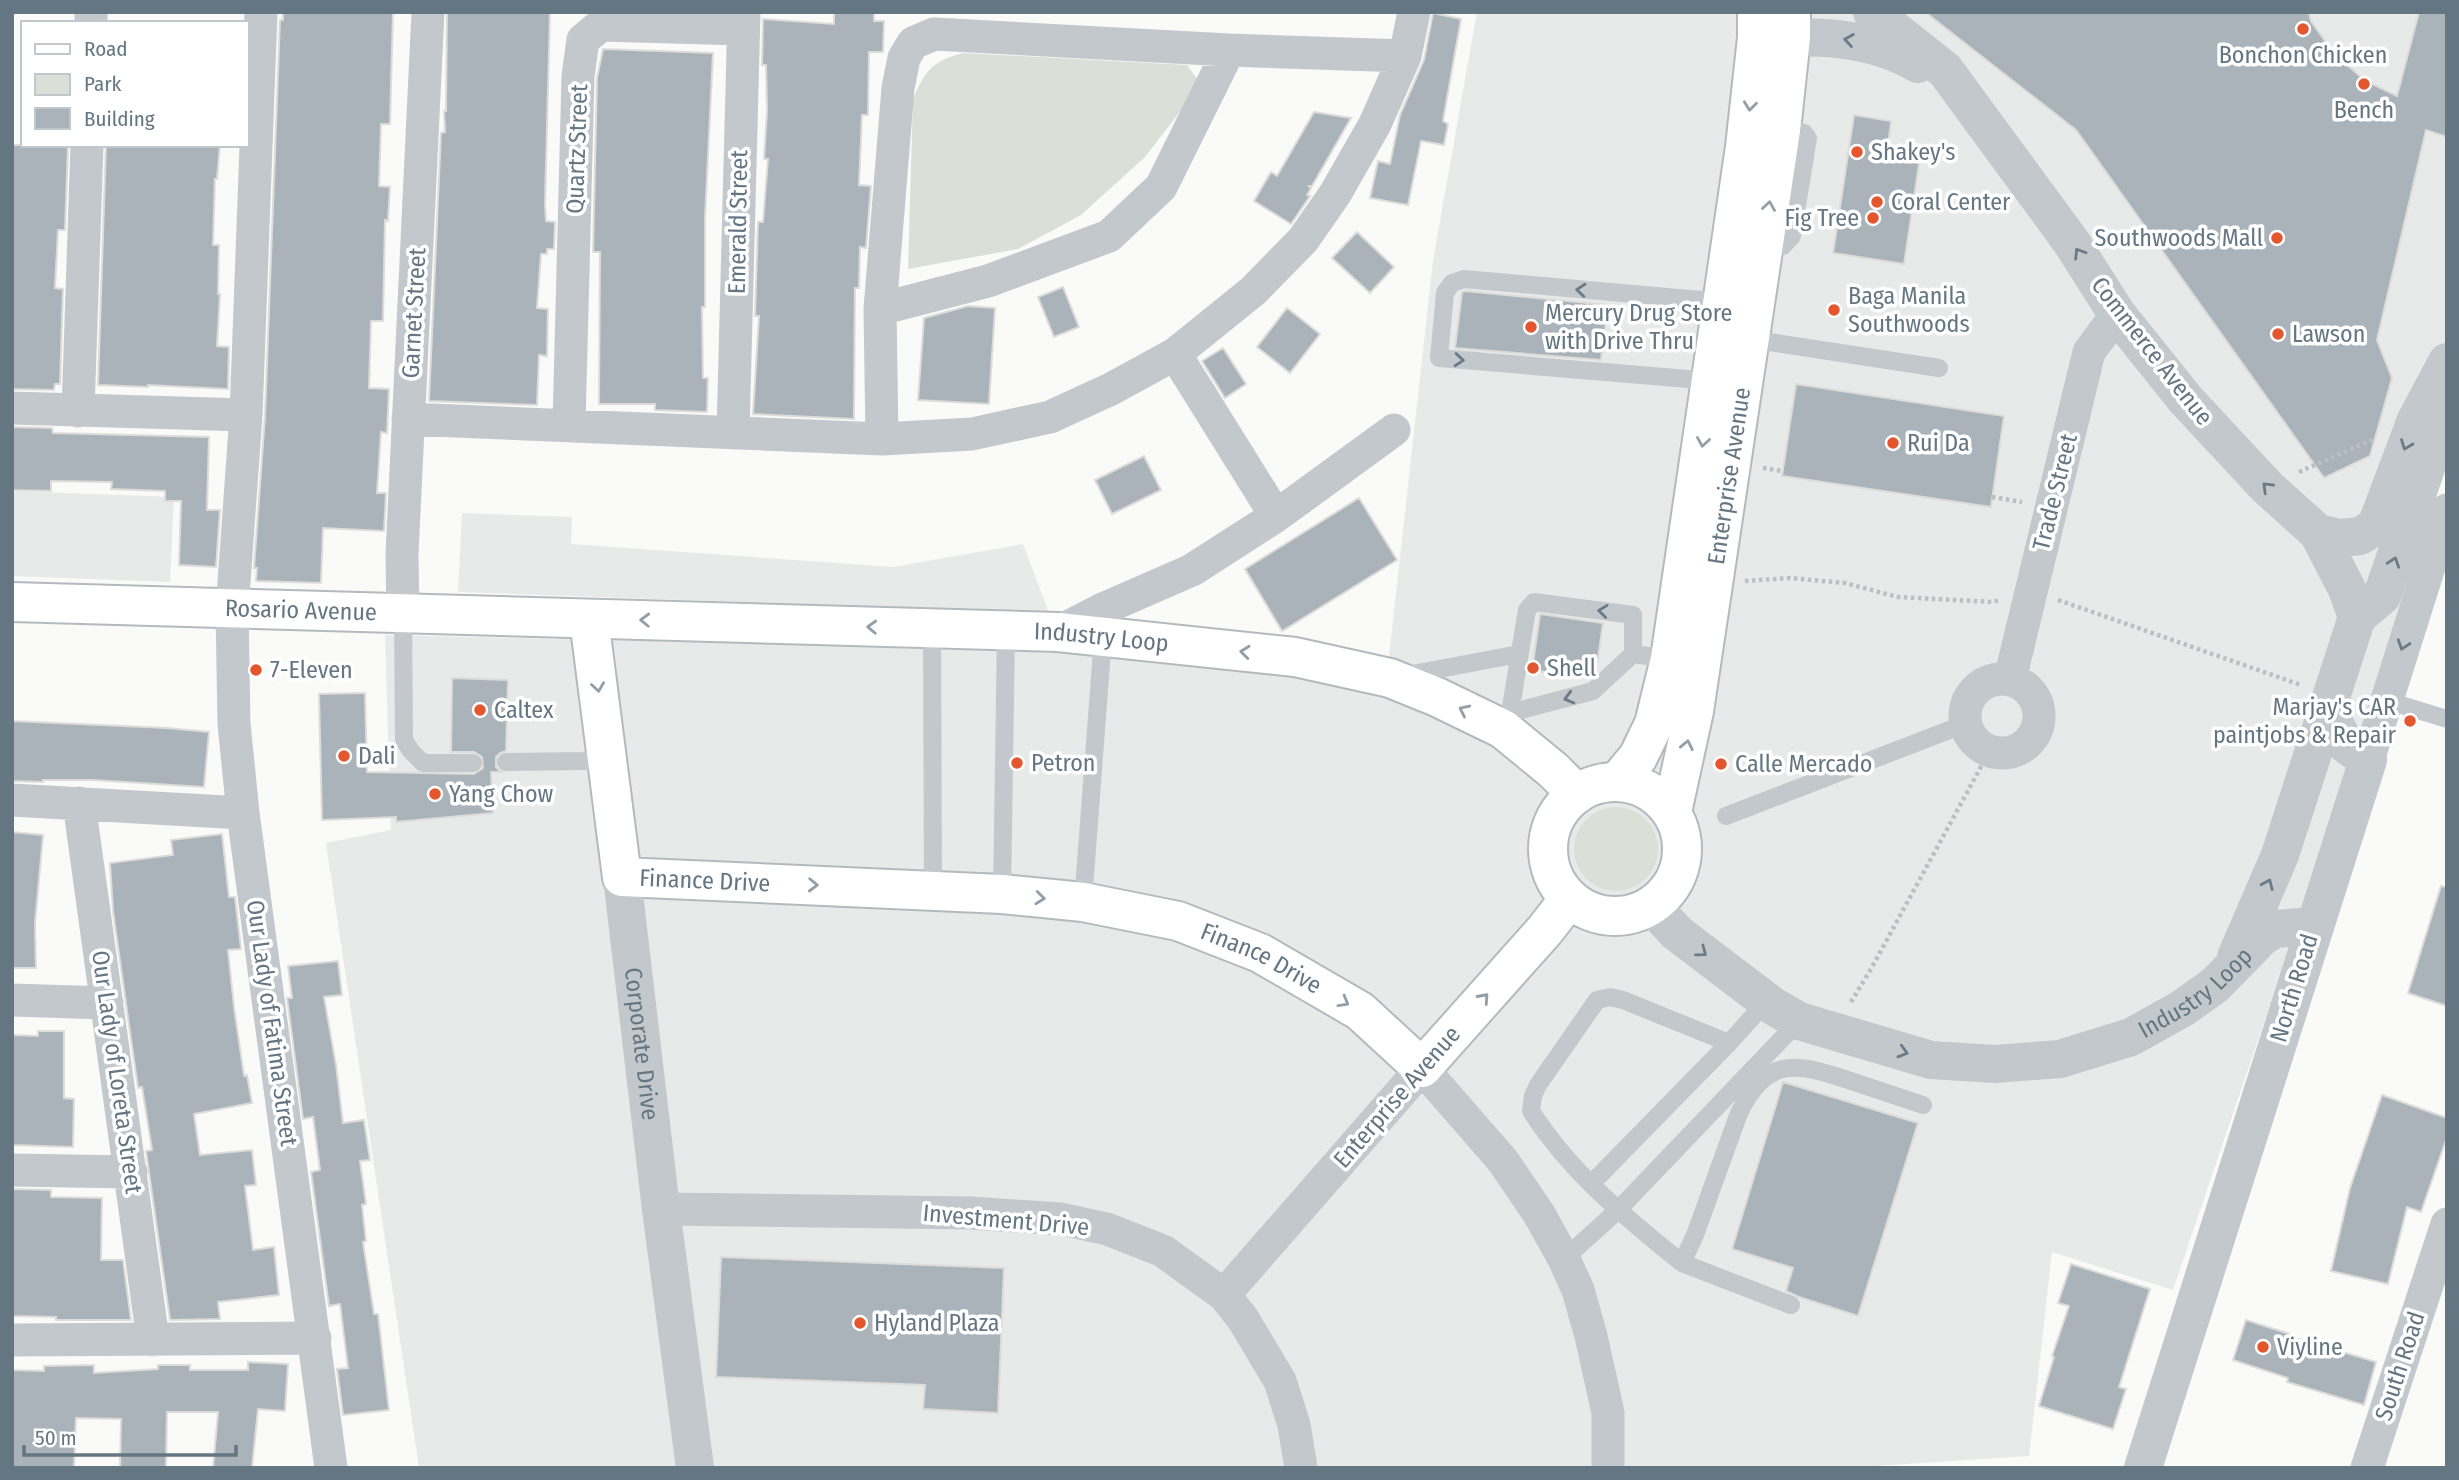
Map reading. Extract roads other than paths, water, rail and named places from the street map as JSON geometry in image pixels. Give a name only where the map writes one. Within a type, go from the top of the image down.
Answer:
[{"type":"main road","name":"Enterprise Avenue","points":[[1672,812],[1694,711],[1781,130],[1774,25]]},
{"type":"main road","name":"Enterprise Avenue","points":[[1618,781],[1638,757],[1654,724],[1670,659],[1724,302],[1774,25]]},
{"type":"main road","name":"Rosario Avenue","points":[[12,602],[589,619]]},
{"type":"main road","name":"Industry Loop","points":[[589,619],[1058,632],[1295,657],[1390,678],[1506,721],[1577,794]]},
{"type":"main road","name":"Corporate Drive","points":[[589,619],[622,877]]},
{"type":"main road","points":[[1618,781],[1643,787],[1664,802],[1672,812],[1682,840],[1680,871],[1668,891],[1652,906],[1631,915],[1609,917],[1588,911],[1569,899],[1559,886],[1551,870],[1549,836],[1564,805],[1577,794],[1596,784],[1618,781]]},
{"type":"main road","name":"Finance Drive","points":[[622,877],[1002,894],[1083,902],[1178,921],[1260,953],[1360,1011],[1422,1068]]},
{"type":"main road","name":"Enterprise Avenue","points":[[1422,1068],[1545,930],[1569,899]]},
{"type":"street","name":"Our Lady of Fatima Street","points":[[261,12],[246,415],[232,610],[234,724],[243,813],[331,1468]]},
{"type":"street","name":"Garnet Street","points":[[403,614],[402,554],[428,12]]},
{"type":"street","points":[[408,419],[881,439],[972,434],[1050,416],[1111,389],[1175,354],[1253,291],[1303,240],[1335,194],[1374,124],[1405,56],[1414,12]]},
{"type":"street","name":"Commerce Avenue","points":[[1872,12],[1938,63],[1957,84],[2072,243],[2117,314],[2186,400],[2267,487],[2318,533],[2347,589],[2357,617]]},
{"type":"street","name":"Quartz Street","points":[[569,425],[578,76],[583,40],[601,25],[744,20]]},
{"type":"street","name":"Emerald Street","points":[[733,433],[744,20]]},
{"type":"street","name":"Commerce Avenue","points":[[1774,25],[1887,48],[1957,84]]},
{"type":"street","points":[[881,439],[880,309],[898,88],[904,58],[913,43],[934,34],[1228,50],[1405,56]]},
{"type":"street","points":[[880,309],[988,281],[1109,236],[1161,187],[1228,50]]},
{"type":"street","points":[[78,411],[87,147]]},
{"type":"street","name":"Trade Street","points":[[2010,679],[2088,352],[2117,314]]},
{"type":"street","points":[[1175,354],[1276,516]]},
{"type":"street","name":"Industry Loop","points":[[1652,906],[1677,933],[1766,1002],[1816,1027],[1931,1060],[1995,1064],[2060,1059],[2131,1037],[2183,1008],[2215,985],[2231,969],[2280,855],[2357,617],[2382,596],[2447,362]]},
{"type":"street","points":[[12,408],[246,415]]},
{"type":"street","name":"Industry Loop","points":[[2318,533],[2341,538],[2360,536],[2376,526],[2431,414]]},
{"type":"street","points":[[1058,632],[1192,570],[1276,516],[1394,430]]},
{"type":"street","name":"North Road","points":[[2143,1468],[2447,510]]},
{"type":"street","points":[[1997,678],[2010,679],[2031,691],[2040,714],[2038,727],[2033,738],[2024,747],[2001,754],[1989,752],[1970,736],[1965,724],[1968,700],[1975,689],[1986,682],[1997,678]]},
{"type":"street","points":[[2330,700],[2345,744],[2368,760]]},
{"type":"street","points":[[12,800],[243,813]]},
{"type":"street","name":"Our Lady of Loreta Street","points":[[79,803],[153,1340]]},
{"type":"street","name":"Corporate Drive","points":[[622,877],[695,1468]]},
{"type":"street","points":[[2231,969],[2263,936],[2276,929],[2314,926]]},
{"type":"street","points":[[12,1000],[107,1003]]},
{"type":"street","name":"Finance Drive","points":[[1422,1068],[1503,1161],[1539,1214],[1564,1259],[1578,1290],[1608,1413],[1608,1468]]},
{"type":"street","name":"Enterprise Avenue","points":[[1224,1295],[1422,1068]]},
{"type":"street","points":[[12,1170],[131,1172]]},
{"type":"street","name":"Investment Drive","points":[[661,1209],[970,1213],[1061,1219],[1107,1229],[1163,1251],[1224,1295],[1242,1319],[1280,1381],[1294,1425],[1301,1468]]},
{"type":"street","name":"South Road","points":[[2367,1468],[2447,1224]]},
{"type":"street","points":[[12,1340],[315,1338]]},
{"type":"lane","points":[[1712,381],[1439,358],[1445,293],[1452,283],[1464,279],[1724,302]]},
{"type":"lane","points":[[1750,339],[1940,368]]},
{"type":"lane","points":[[1534,602],[1633,615],[1633,654],[1593,691],[1506,721],[1527,610],[1534,602]]},
{"type":"lane","points":[[403,614],[404,740],[423,763],[473,763]]},
{"type":"lane","points":[[932,629],[933,891]]},
{"type":"lane","points":[[1002,894],[1006,631]]},
{"type":"lane","points":[[1083,902],[1103,637]]},
{"type":"lane","points":[[1390,678],[1520,654]]},
{"type":"lane","points":[[1633,654],[1670,659]]},
{"type":"lane","points":[[2385,700],[2447,719]]},
{"type":"lane","points":[[1726,816],[1965,724]]},
{"type":"lane","points":[[506,762],[608,758]]},
{"type":"lane","points":[[1729,1043],[1623,1000],[1610,997],[1597,1000],[1538,1085],[1531,1111],[1550,1141],[1617,1211],[1682,1263],[1791,1305]]},
{"type":"lane","points":[[1591,1183],[1766,1002]]},
{"type":"lane","points":[[1564,1259],[1816,1027]]},
{"type":"lane","points":[[1682,1263],[1695,1235],[1739,1114],[1748,1096],[1763,1079],[1780,1070],[1798,1066],[1923,1105]]},
{"type":"place","name":"Bonchon Chicken","points":[[2303,29]]},
{"type":"place","name":"Bench","points":[[2364,84]]},
{"type":"place","name":"Shakey's","points":[[1857,152]]},
{"type":"place","name":"Coral Center","points":[[1877,202]]},
{"type":"place","name":"Fig Tree","points":[[1873,218]]},
{"type":"place","name":"Southwoods Mall","points":[[2277,238]]},
{"type":"place","name":"Baga Manila Southwoods","points":[[1834,310]]},
{"type":"place","name":"Mercury Drug Store with Drive Thru","points":[[1531,327]]},
{"type":"place","name":"Lawson","points":[[2278,334]]},
{"type":"place","name":"Rui Da","points":[[1893,443]]},
{"type":"place","name":"Shell","points":[[1533,668]]},
{"type":"place","name":"7-Eleven","points":[[256,670]]},
{"type":"place","name":"Caltex","points":[[480,710]]},
{"type":"place","name":"Marjay's CAR paintjobs & Repair","points":[[2410,721]]},
{"type":"place","name":"Dali","points":[[344,756]]},
{"type":"place","name":"Petron","points":[[1017,763]]},
{"type":"place","name":"Calle Mercado","points":[[1721,764]]},
{"type":"place","name":"Yang Chow","points":[[435,794]]},
{"type":"place","name":"Hyland Plaza","points":[[860,1323]]},
{"type":"place","name":"Viyline","points":[[2263,1347]]}]
